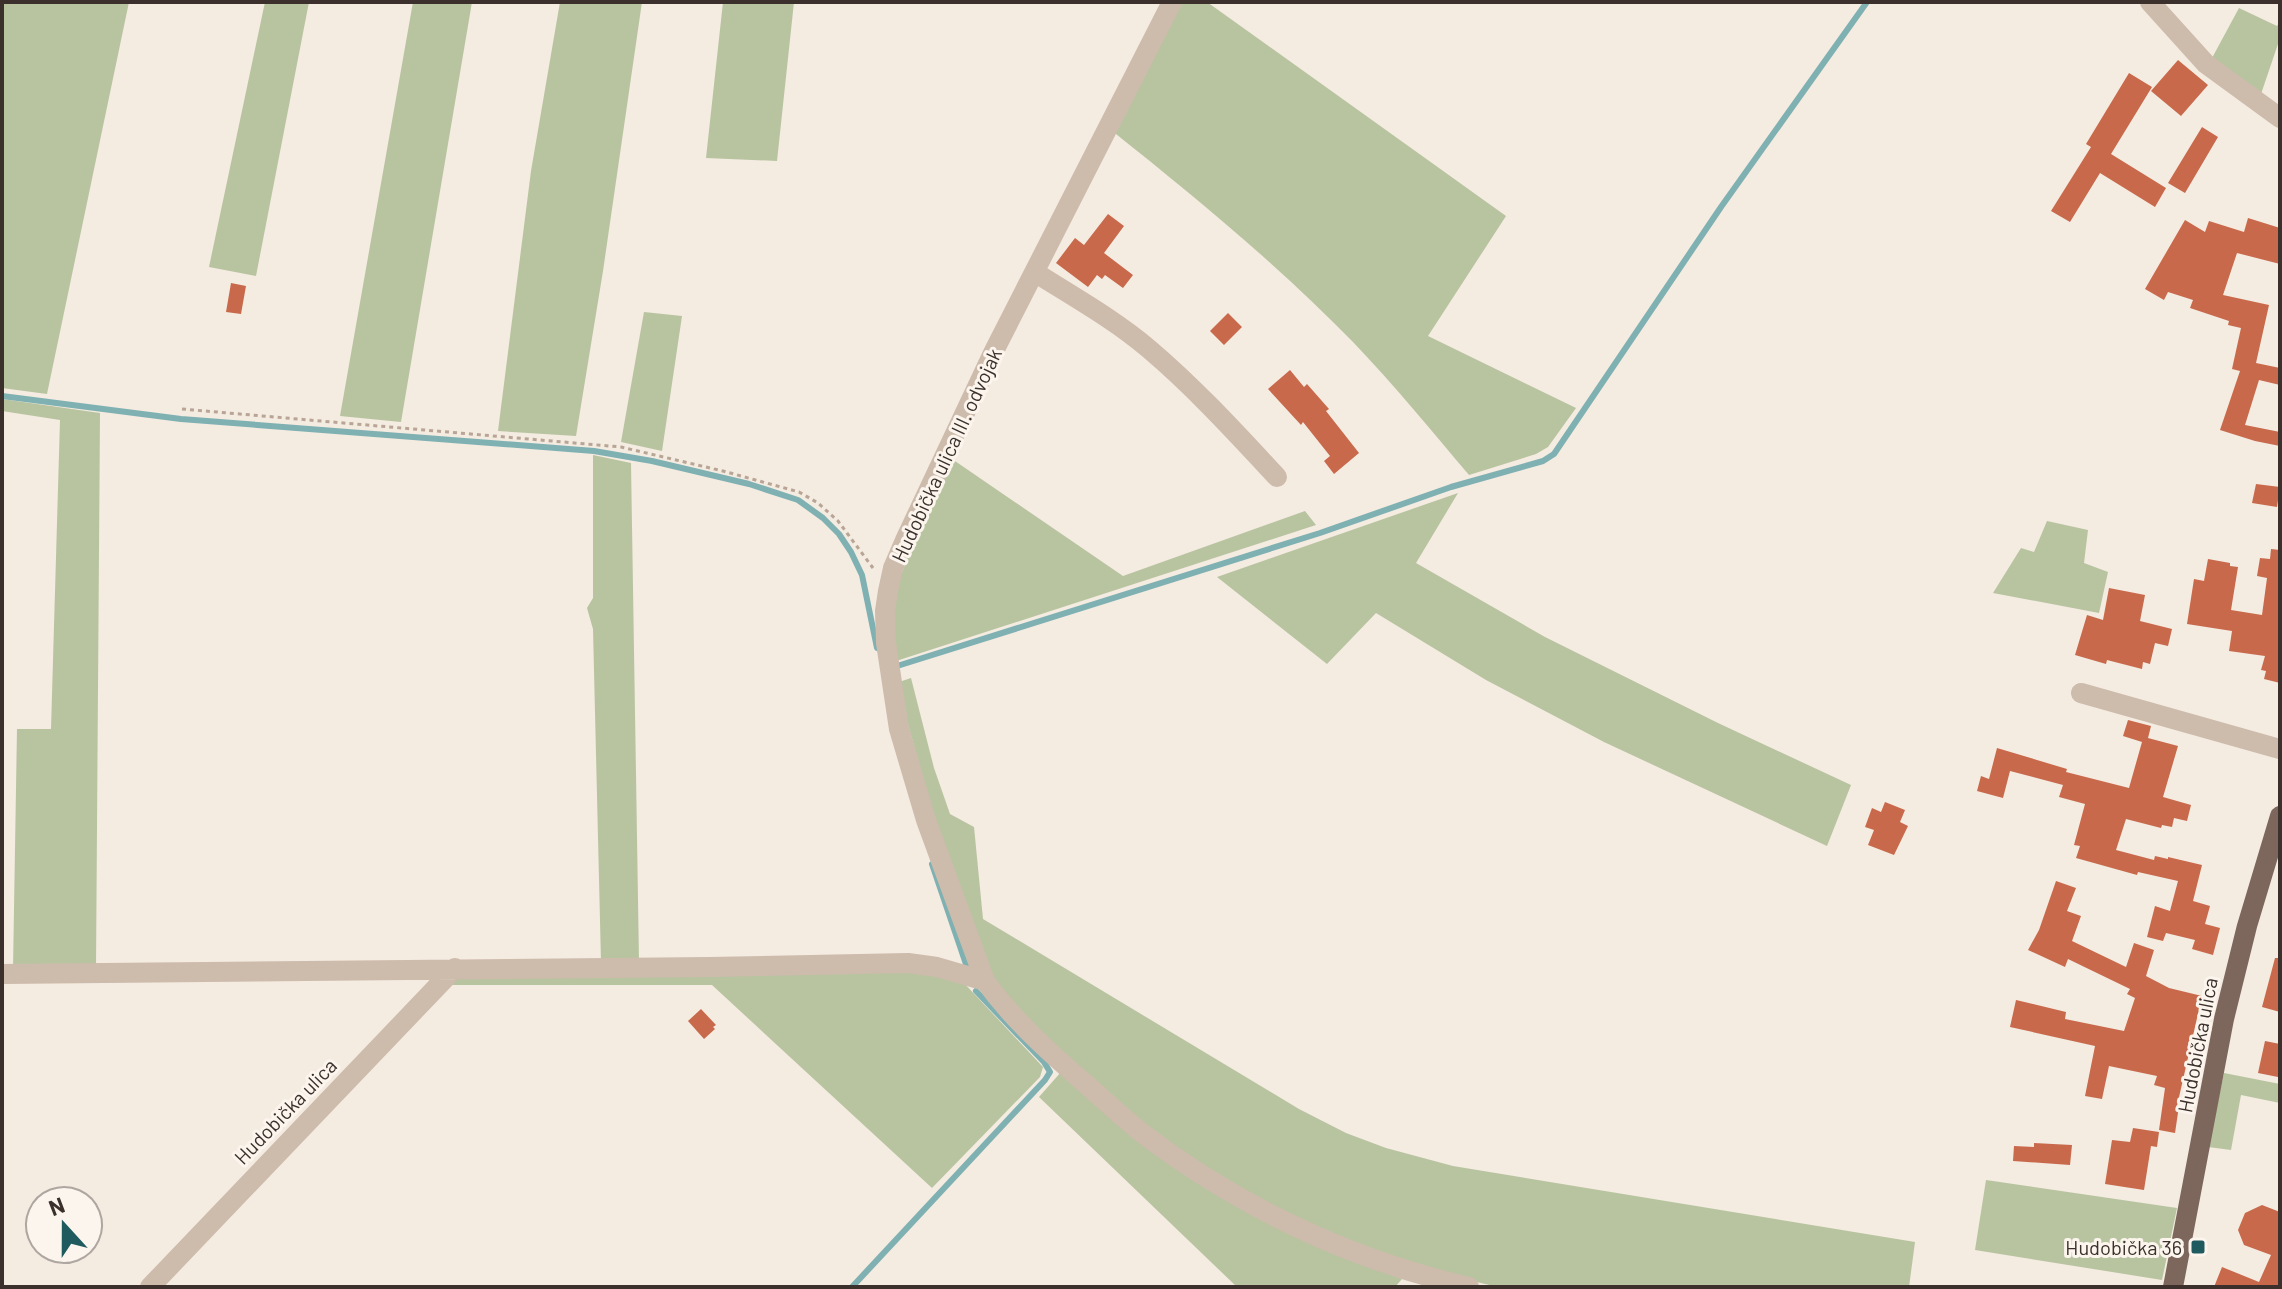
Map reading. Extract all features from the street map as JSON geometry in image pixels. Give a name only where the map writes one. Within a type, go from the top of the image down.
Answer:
[{"type":"main road","name":"Hudobička ulica","points":[[2173,1287],[2224,1019],[2247,926],[2278,830]]},
{"type":"street","name":"Hudobička ulica III. odvojak","points":[[985,981],[926,820],[899,729],[886,643],[888,591],[893,568],[906,538],[994,351],[1172,2]]},
{"type":"street","points":[[2150,2],[2206,64],[2280,118]]},
{"type":"street","points":[[1036,273],[1147,347],[1215,411],[1277,477]]},
{"type":"street","points":[[2081,693],[2280,749]]},
{"type":"street","points":[[2,974],[908,963],[937,967],[985,981],[998,999],[1069,1069],[1142,1132],[1223,1188],[1286,1222],[1346,1249],[1416,1274],[1469,1287]]},
{"type":"street","name":"Hudobička ulica","points":[[150,1287],[455,968]]},
{"type":"path","points":[[182,409],[610,446],[749,478],[799,492],[818,503],[854,541],[888,591]]},
{"type":"green space","points":[[2,2],[129,2],[47,394],[2,388]]},
{"type":"green space","points":[[265,2],[309,2],[256,276],[209,267]]},
{"type":"green space","points":[[413,2],[472,2],[401,422],[340,416]]},
{"type":"green space","points":[[560,2],[642,2],[576,436],[498,431],[531,171]]},
{"type":"green space","points":[[723,2],[794,2],[777,161],[706,158]]},
{"type":"green space","points":[[1178,2],[1207,2],[1506,216],[1428,336],[1576,408],[1548,447],[1536,454],[1469,475],[1383,375],[1325,314],[1235,232],[1111,130]]},
{"type":"green space","points":[[2239,8],[2277,26],[2280,21],[2280,38],[2261,94],[2212,58]]},
{"type":"green space","points":[[644,312],[682,316],[662,451],[621,442]]},
{"type":"green space","points":[[2,399],[100,413],[96,967],[13,969],[17,729],[51,729],[60,420],[2,411]]},
{"type":"green space","points":[[593,455],[631,463],[639,962],[601,962],[593,629],[587,608],[593,598]]},
{"type":"green space","points":[[952,459],[1123,576],[1305,511],[1316,525],[893,662],[894,590]]},
{"type":"green space","points":[[1458,493],[1416,563],[1545,637],[1851,785],[1827,846],[1604,742],[1486,680],[1376,613],[1327,664],[1217,577]]},
{"type":"green space","points":[[2047,521],[2088,530],[2084,563],[2108,572],[2099,613],[1993,593],[2021,548],[2034,552]]},
{"type":"green space","points":[[911,678],[934,768],[950,814],[974,827],[983,919],[1299,1109],[1346,1133],[1386,1148],[1453,1166],[1915,1242],[1909,1287],[1498,1287],[1417,1268],[1289,1218],[1145,1129],[1071,1064],[991,978],[951,875],[896,683]]},
{"type":"green space","points":[[910,969],[963,982],[1043,1067],[1040,1077],[932,1188],[712,985],[448,985],[458,976]]},
{"type":"green space","points":[[1061,1072],[1348,1257],[1402,1279],[1395,1287],[1237,1287],[1039,1097]]},
{"type":"green space","points":[[2224,1073],[2280,1084],[2280,1103],[2241,1095],[2231,1150],[2208,1147]]},
{"type":"green space","points":[[1986,1180],[2177,1208],[2162,1280],[1975,1250]]},
{"type":"building","points":[[2178,60],[2208,85],[2181,116],[2151,91]]},
{"type":"building","points":[[2129,73],[2152,87],[2111,154],[2166,188],[2155,207],[2100,173],[2070,222],[2051,211],[2091,147],[2086,144]]},
{"type":"building","points":[[2202,127],[2218,137],[2185,193],[2168,183]]},
{"type":"building","points":[[1108,214],[1124,226],[1104,253],[1133,275],[1123,288],[1105,275],[1102,279],[1097,275],[1088,287],[1056,263],[1075,238],[1084,245]]},
{"type":"building","points":[[2248,218],[2280,228],[2280,264],[2237,253],[2223,295],[2269,305],[2256,363],[2280,368],[2280,385],[2259,380],[2245,425],[2280,432],[2280,446],[2220,430],[2240,371],[2232,369],[2241,328],[2190,308],[2193,300],[2168,292],[2164,300],[2145,289],[2185,220],[2205,232],[2209,221],[2244,232]]},
{"type":"building","points":[[231,283],[246,286],[241,314],[226,312]]},
{"type":"building","points":[[1228,313],[1242,327],[1224,345],[1210,331]]},
{"type":"building","points":[[1290,370],[1329,409],[1326,411],[1359,453],[1334,474],[1324,461],[1330,456],[1303,422],[1301,425],[1268,389]]},
{"type":"building","points":[[2256,484],[2280,487],[2277,507],[2252,503]]},
{"type":"building","points":[[2271,549],[2280,550],[2280,683],[2264,679],[2266,671],[2261,670],[2265,656],[2229,651],[2232,631],[2187,624],[2194,579],[2204,581],[2208,559],[2238,567],[2231,610],[2262,615],[2267,578],[2257,576],[2260,558],[2270,559]]},
{"type":"building","points":[[2109,588],[2145,595],[2140,621],[2172,629],[2168,646],[2155,643],[2150,664],[2143,662],[2142,669],[2107,660],[2106,664],[2075,655],[2087,615],[2103,620]]},
{"type":"building","points":[[2128,720],[2151,726],[2148,738],[2178,746],[2163,797],[2191,805],[2187,821],[2174,818],[2172,827],[2162,825],[2161,828],[2126,819],[2116,850],[2154,860],[2155,856],[2168,857],[2202,865],[2193,901],[2210,906],[2205,924],[2220,928],[2213,955],[2192,949],[2195,940],[2166,933],[2163,941],[2147,937],[2155,906],[2170,911],[2178,881],[2138,872],[2137,875],[2076,858],[2080,846],[2074,845],[2085,804],[2059,797],[2063,785],[2010,771],[2003,798],[1977,791],[1981,776],[1989,779],[1997,748],[2067,769],[2066,772],[2129,788],[2142,742],[2123,736]]},
{"type":"building","points":[[1885,802],[1905,810],[1900,822],[1908,826],[1894,855],[1868,845],[1874,830],[1865,827],[1872,808],[1881,812]]},
{"type":"building","points":[[2056,881],[2076,888],[2067,911],[2081,916],[2072,941],[2126,967],[2134,943],[2154,950],[2146,976],[2169,988],[2202,996],[2177,1106],[2175,1133],[2159,1130],[2165,1088],[2154,1085],[2157,1076],[2109,1066],[2102,1099],[2085,1096],[2095,1046],[2010,1027],[2016,1000],[2066,1012],[2065,1019],[2124,1031],[2135,998],[2127,994],[2130,989],[2068,959],[2065,967],[2028,950],[2039,930]]},
{"type":"building","points":[[2275,958],[2280,958],[2280,1012],[2262,1007]]},
{"type":"building","points":[[701,1009],[716,1025],[704,1039],[688,1021]]},
{"type":"building","points":[[2265,1041],[2280,1044],[2278,1077],[2258,1073]]},
{"type":"building","points":[[2133,1128],[2159,1132],[2157,1147],[2151,1146],[2144,1190],[2105,1184],[2112,1140],[2130,1142]]},
{"type":"building","points":[[2034,1143],[2072,1145],[2070,1165],[2013,1161],[2014,1146],[2034,1147]]},
{"type":"building","points":[[2262,1205],[2280,1212],[2280,1287],[2214,1287],[2222,1267],[2259,1282],[2271,1255],[2244,1245],[2238,1230],[2245,1213]]},
{"type":"waterway","points":[[894,667],[1320,533],[1451,487],[1543,461],[1554,454],[1721,207],[1867,2]]},
{"type":"waterway","points":[[2,396],[181,419],[594,451],[749,484],[798,500],[839,534],[862,575],[877,648]]},
{"type":"waterway","points":[[932,864],[967,967]]},
{"type":"waterway","points":[[852,1287],[1050,1072],[976,991]]},
{"type":"place","name":"Hudobička 36","points":[[2198,1247]]}]
